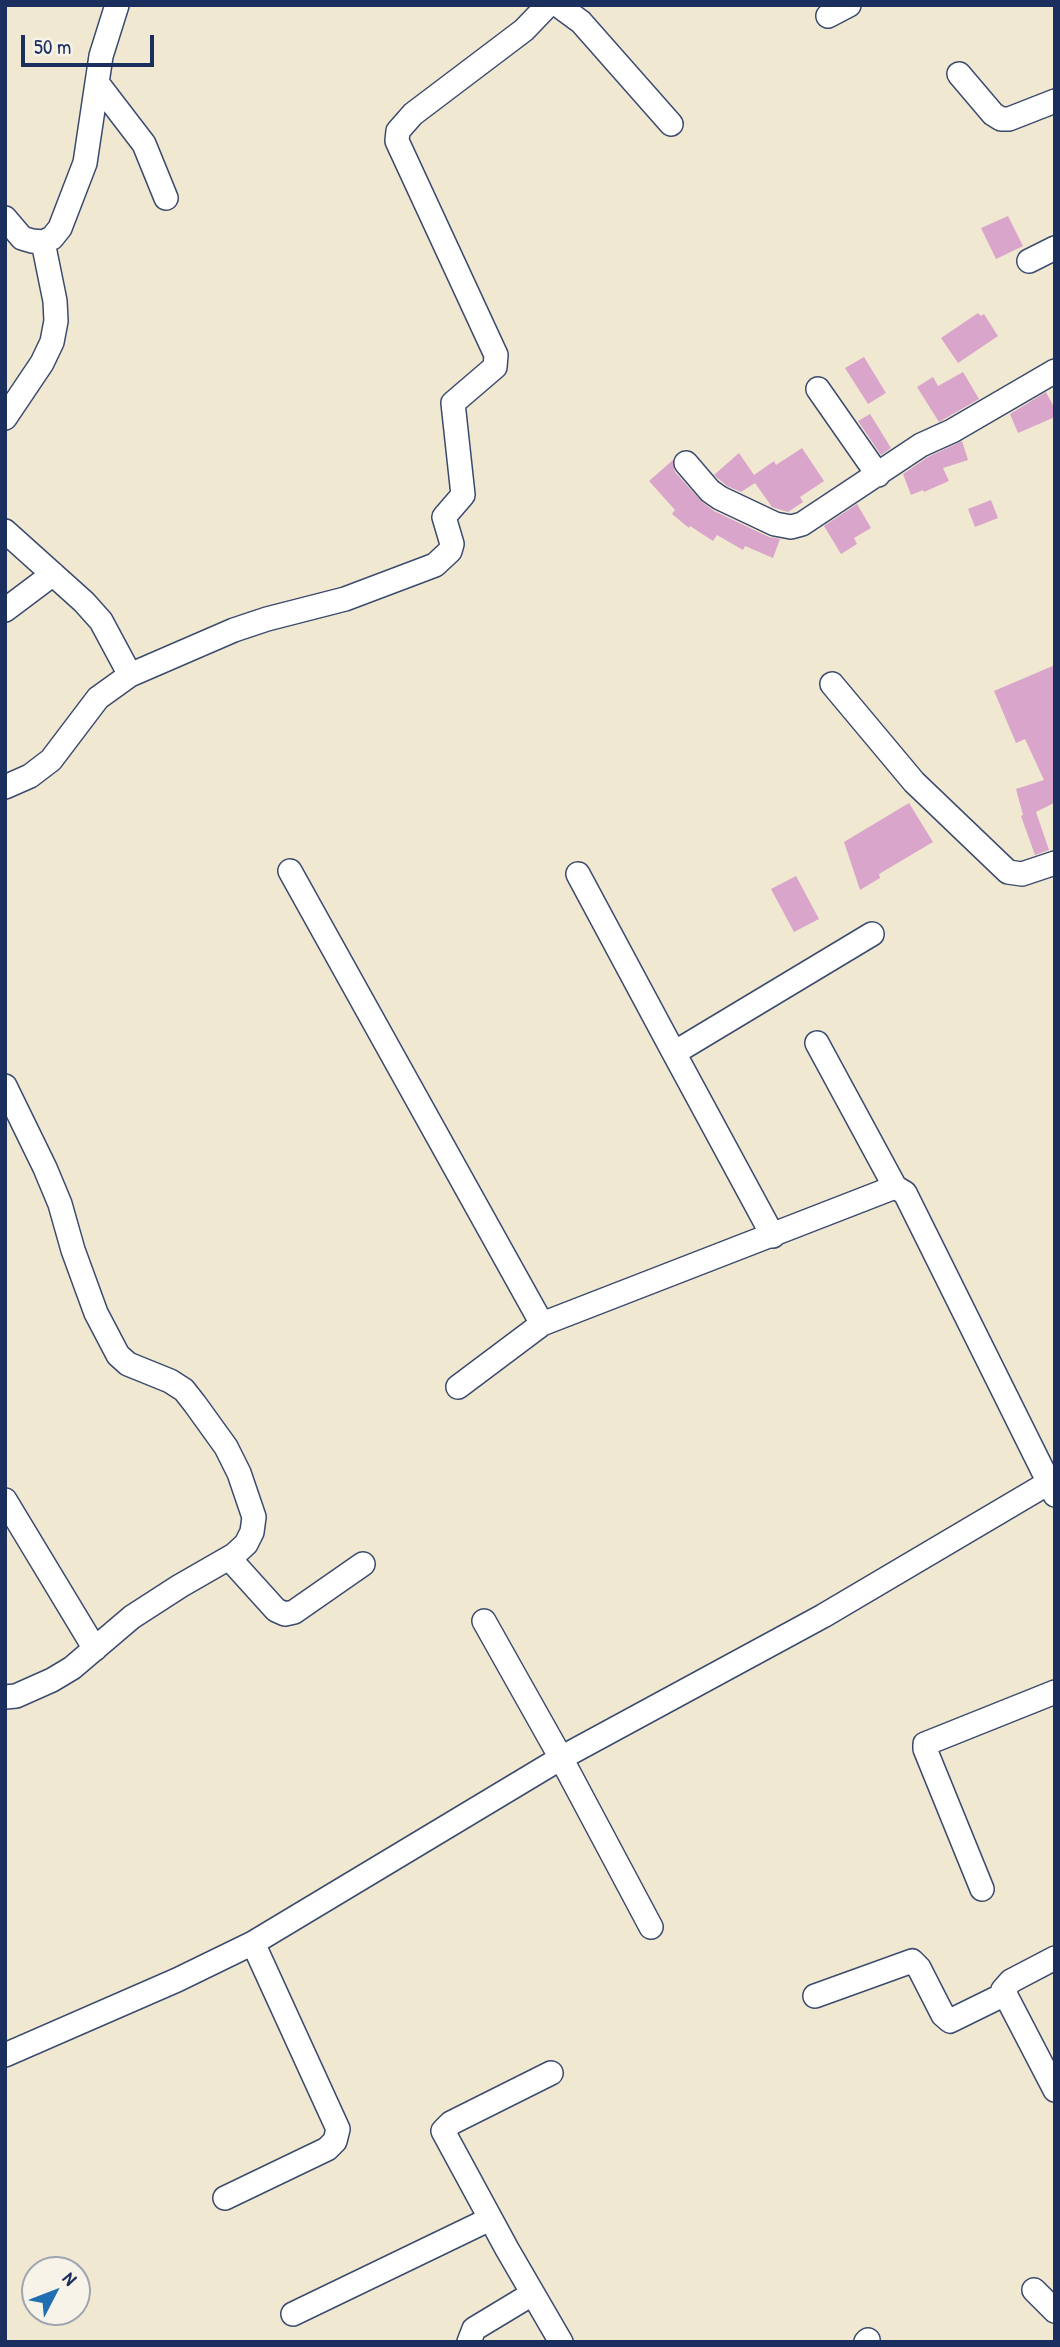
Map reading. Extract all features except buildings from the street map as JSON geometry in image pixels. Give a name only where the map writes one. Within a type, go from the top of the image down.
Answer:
[{"type":"street","points":[[5,218],[22,237],[43,242],[52,238],[60,228],[85,163],[104,45],[117,5]]},
{"type":"street","points":[[5,787],[30,776],[51,760],[98,698],[130,675],[234,630],[345,599],[435,565],[450,551],[452,544],[444,517],[463,495],[453,403],[495,367],[496,355],[397,141],[398,131],[413,114],[524,30],[548,5]]},
{"type":"street","points":[[558,5],[581,22],[671,124]]},
{"type":"street","points":[[828,16],[849,5]]},
{"type":"street","points":[[959,74],[993,114],[1001,119],[1009,119],[1055,101]]},
{"type":"street","points":[[98,84],[144,144],[166,198]]},
{"type":"street","points":[[5,418],[42,363],[52,342],[56,321],[55,301],[43,242]]},
{"type":"street","points":[[1029,261],[1055,248]]},
{"type":"street","points":[[686,463],[710,491],[720,498],[775,524],[792,527],[802,524],[921,445],[952,431],[1055,371]]},
{"type":"street","points":[[818,389],[878,475]]},
{"type":"street","points":[[5,531],[101,621],[130,675]]},
{"type":"street","points":[[5,610],[53,574]]},
{"type":"street","points":[[832,684],[914,782],[1008,872],[1022,874],[1055,863]]},
{"type":"street","points":[[290,871],[542,1324]]},
{"type":"street","points":[[579,874],[774,1236]]},
{"type":"street","points":[[674,1053],[872,934]]},
{"type":"street","points":[[5,2055],[177,1980],[253,1943],[561,1758],[1053,1486],[905,1193],[895,1188],[817,1043]]},
{"type":"street","points":[[5,1086],[60,1204],[96,1313],[118,1355],[128,1364],[170,1381],[184,1391],[226,1447],[240,1473],[254,1517],[253,1532],[246,1544],[229,1558],[132,1617],[52,1680],[16,1696],[5,1697]]},
{"type":"street","points":[[458,1387],[542,1324],[895,1188]]},
{"type":"street","points":[[5,1500],[94,1649]]},
{"type":"street","points":[[229,1558],[276,1610],[285,1614],[294,1612],[363,1564]]},
{"type":"street","points":[[484,1621],[651,1927]]},
{"type":"street","points":[[982,1889],[925,1744],[1055,1692]]},
{"type":"street","points":[[225,2198],[327,2149],[335,2141],[338,2129],[253,1943]]},
{"type":"street","points":[[1055,1958],[1005,1985],[1003,1990],[1055,2090]]},
{"type":"street","points":[[815,1996],[912,1961],[919,1968],[943,2015],[950,2021],[1005,1994]]},
{"type":"street","points":[[551,2073],[451,2123],[443,2131],[561,2342]]},
{"type":"street","points":[[293,2314],[490,2219]]},
{"type":"street","points":[[1034,2290],[1055,2311]]},
{"type":"street","points":[[469,2342],[474,2329],[532,2294]]}]
